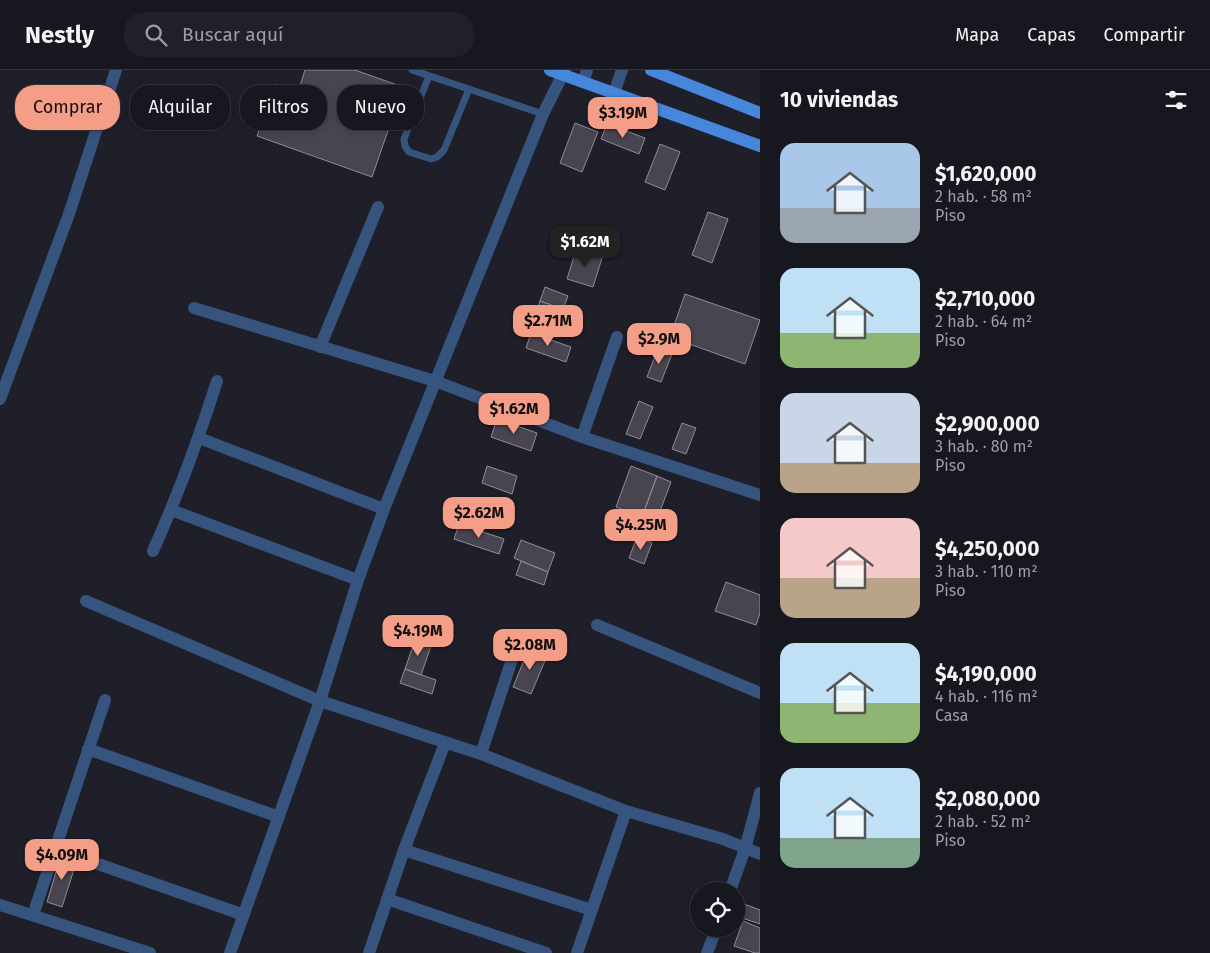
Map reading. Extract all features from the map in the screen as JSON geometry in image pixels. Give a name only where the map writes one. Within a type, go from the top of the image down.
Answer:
[{"type":"main road","points":[[550,70],[585,76],[614,94],[760,146]]},
{"type":"main road","points":[[651,70],[760,113]]},
{"type":"street","points":[[0,399],[68,214],[116,70]]},
{"type":"street","points":[[614,94],[622,70]]},
{"type":"street","points":[[230,953],[320,701],[358,580],[384,509],[543,114],[564,72]]},
{"type":"street","points":[[320,347],[378,207]]},
{"type":"street","points":[[194,308],[435,381],[582,437],[760,496]]},
{"type":"street","points":[[582,437],[617,337]]},
{"type":"street","points":[[153,551],[199,438],[217,380]]},
{"type":"street","points":[[199,438],[384,509]]},
{"type":"street","points":[[171,510],[358,580]]},
{"type":"street","points":[[86,601],[320,701],[481,754],[626,811],[723,839],[760,854]]},
{"type":"street","points":[[597,625],[760,692]]},
{"type":"street","points":[[481,754],[516,647]]},
{"type":"street","points":[[33,916],[105,700]]},
{"type":"street","points":[[369,953],[404,850],[445,743]]},
{"type":"street","points":[[88,749],[279,817]]},
{"type":"street","points":[[733,882],[745,849],[760,793]]},
{"type":"street","points":[[577,953],[626,811]]},
{"type":"street","points":[[55,849],[244,915]]},
{"type":"street","points":[[404,850],[592,910]]},
{"type":"street","points":[[387,899],[546,953]]},
{"type":"street","points":[[0,905],[150,953]]},
{"type":"street","points":[[707,953],[713,937]]},
{"type":"lane","points":[[412,70],[543,114]]},
{"type":"lane","points":[[429,76],[404,139],[405,146],[409,152],[431,159],[437,157],[444,150],[469,89]]},
{"type":"building","points":[[305,70],[355,70],[397,85],[337,85],[337,130],[388,130],[372,177],[257,136],[259,130],[327,130],[327,85],[300,85]]},
{"type":"building","points":[[575,123],[598,132],[582,172],[560,163]]},
{"type":"building","points":[[607,124],[645,138],[639,154],[601,139]]},
{"type":"building","points":[[660,144],[680,152],[665,190],[645,182]]},
{"type":"building","points":[[708,212],[728,219],[712,263],[692,255]]},
{"type":"building","points":[[576,250],[602,258],[593,287],[567,279]]},
{"type":"building","points":[[545,287],[568,296],[563,309],[540,301]]},
{"type":"building","points":[[685,294],[760,320],[745,364],[670,337]]},
{"type":"building","points":[[540,301],[576,314],[571,329],[535,316]]},
{"type":"building","points":[[531,333],[571,347],[566,362],[526,348]]},
{"type":"building","points":[[658,348],[672,354],[661,382],[647,377]]},
{"type":"building","points":[[639,401],[653,407],[640,439],[626,434]]},
{"type":"building","points":[[497,419],[537,433],[531,451],[491,437]]},
{"type":"building","points":[[682,423],[696,428],[686,454],[672,449]]},
{"type":"building","points":[[487,466],[517,476],[512,494],[482,483]]},
{"type":"building","points":[[631,466],[657,476],[642,517],[616,507]]},
{"type":"building","points":[[657,476],[671,482],[656,522],[642,517]]},
{"type":"building","points":[[459,524],[504,539],[499,554],[454,539]]},
{"type":"building","points":[[637,537],[652,543],[644,564],[629,558]]},
{"type":"building","points":[[521,540],[555,553],[548,572],[514,558]]},
{"type":"building","points":[[521,561],[548,572],[544,585],[516,575]]},
{"type":"building","points":[[726,582],[760,595],[760,613],[756,625],[715,611]]},
{"type":"building","points":[[415,640],[431,646],[421,675],[405,669]]},
{"type":"building","points":[[529,648],[547,656],[531,694],[513,687]]},
{"type":"building","points":[[405,669],[436,680],[432,694],[400,683]]},
{"type":"building","points":[[61,855],[77,860],[62,907],[47,902]]},
{"type":"building","points":[[745,904],[760,910],[760,924],[745,919]]},
{"type":"building","points":[[745,922],[760,928],[760,953],[734,946],[737,937],[745,937]]}]
